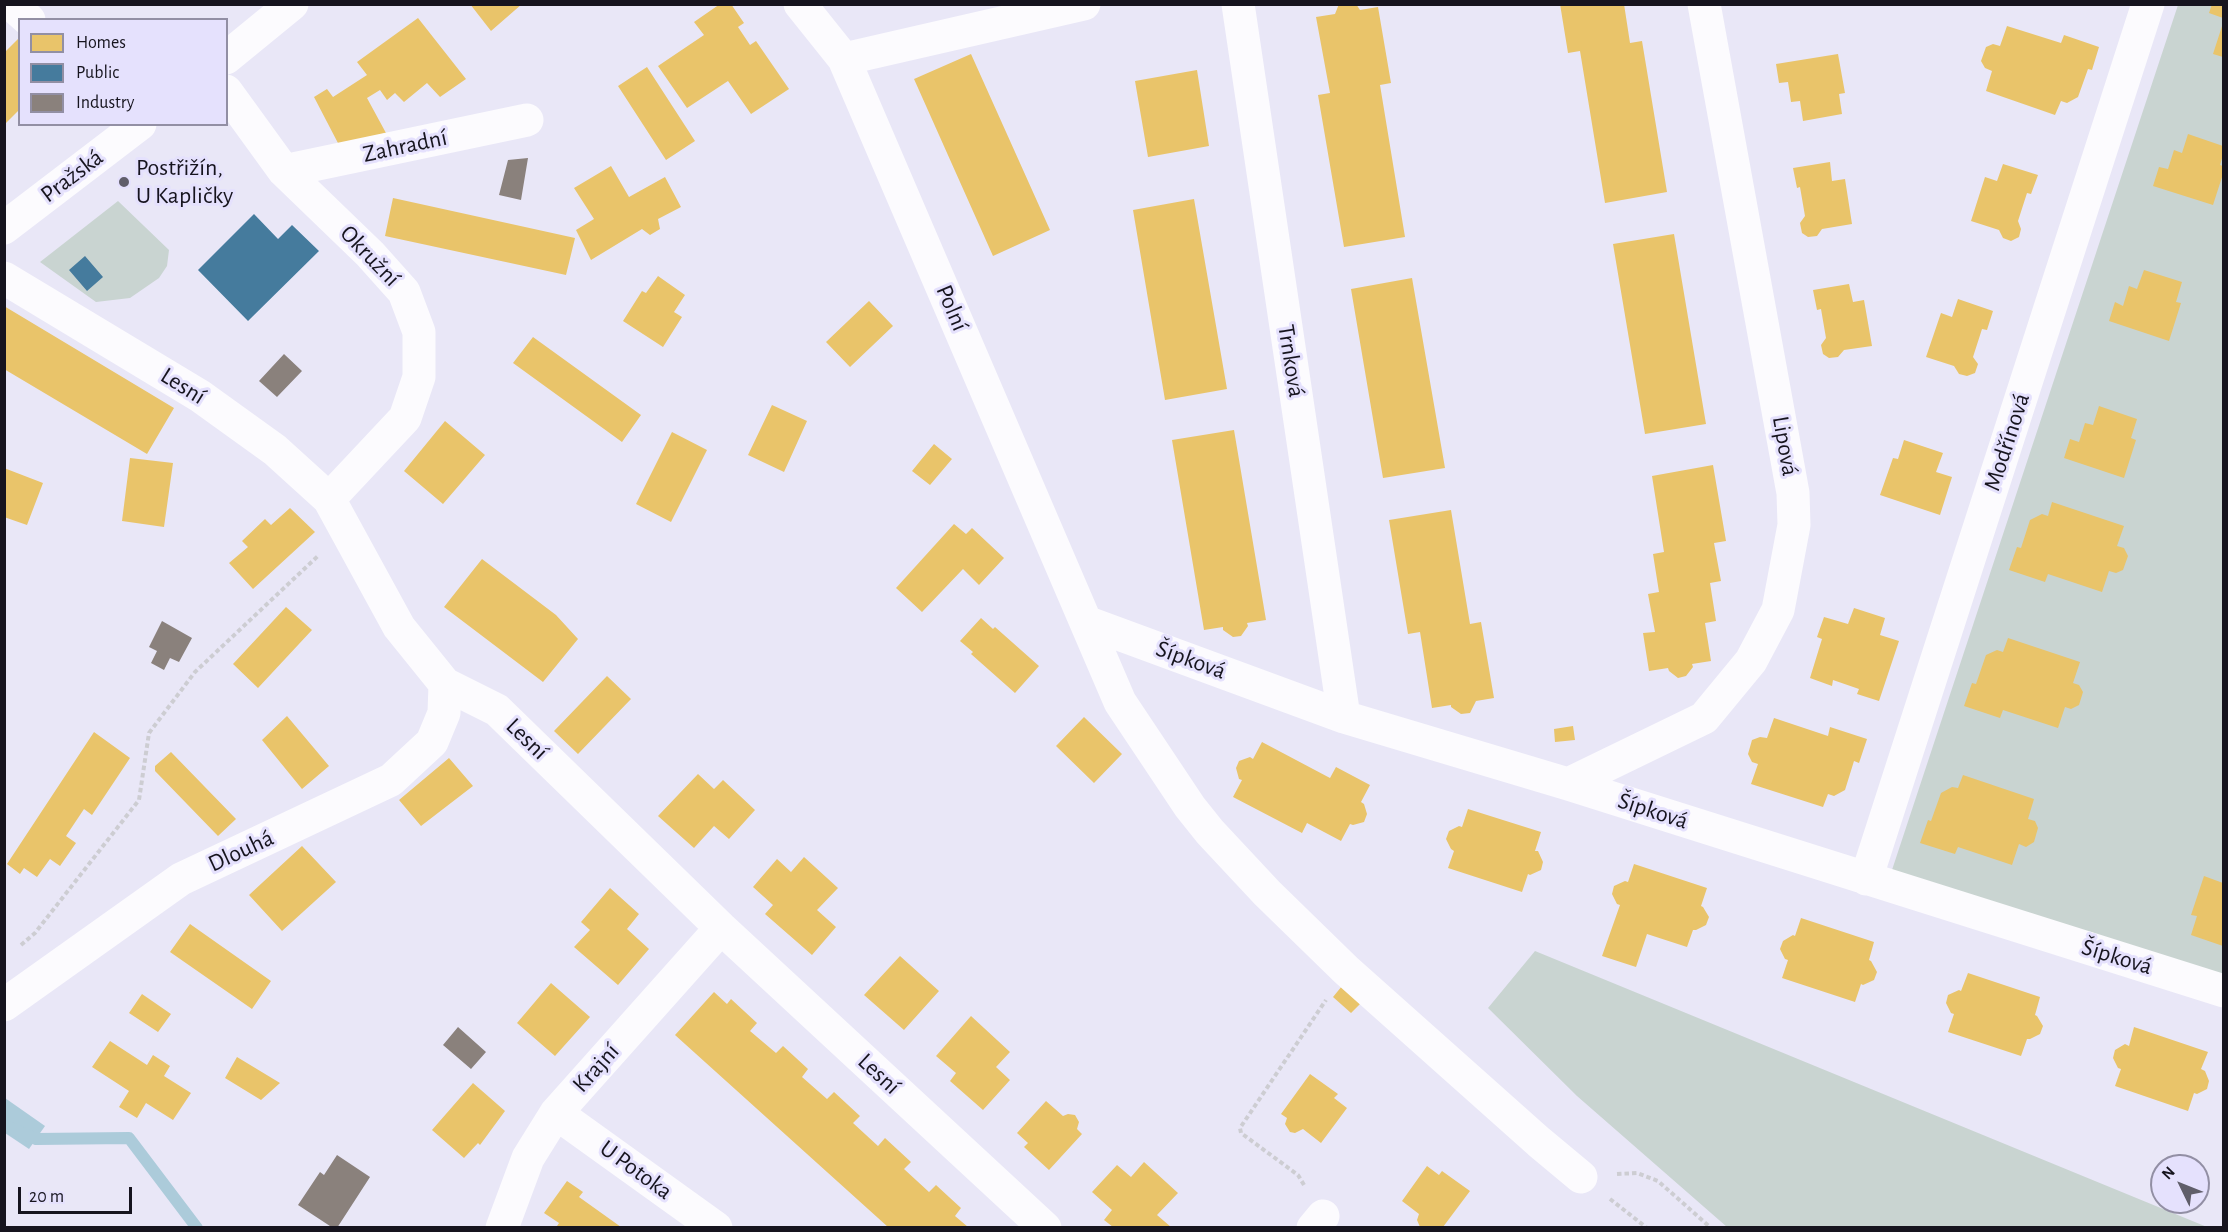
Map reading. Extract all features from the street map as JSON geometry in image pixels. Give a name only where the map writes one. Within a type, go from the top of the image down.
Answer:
[{"type":"street","points":[[11,4],[27,18]]},
{"type":"street","points":[[228,56],[292,4]]},
{"type":"street","name":"Polní","points":[[800,4],[844,59],[1120,702],[1190,807],[1210,832],[1268,893],[1346,970],[1539,1142],[1581,1176]]},
{"type":"street","points":[[844,59],[1083,4]]},
{"type":"street","name":"Trnková","points":[[1238,4],[1344,717]]},
{"type":"street","name":"Lipová","points":[[1568,784],[1704,718],[1751,661],[1779,610],[1794,525],[1793,493],[1704,4]]},
{"type":"street","name":"Modřínová","points":[[1866,879],[2148,4]]},
{"type":"street","name":"Okružní","points":[[228,94],[284,171],[370,254],[404,292],[419,332],[419,378],[405,418],[328,499]]},
{"type":"street","name":"Zahradní","points":[[284,171],[527,120]]},
{"type":"street","name":"Pražská","points":[[4,228],[137,126]]},
{"type":"street","name":"Lesní","points":[[4,278],[200,396],[275,450],[328,499],[399,627],[445,684],[497,710],[721,928],[1045,1227]]},
{"type":"street","name":"Šípková","points":[[1086,622],[1344,717],[1568,784],[2223,991]]},
{"type":"street","name":"Dlouhá","points":[[4,1005],[182,879],[391,780],[432,742],[444,713],[445,684]]},
{"type":"street","name":"Krajní","points":[[502,1227],[528,1158],[556,1113],[721,928]]},
{"type":"street","name":"U Potoka","points":[[556,1113],[716,1227]]},
{"type":"path","points":[[20,946],[35,933],[140,800],[149,733],[195,672],[346,530]]},
{"type":"path","points":[[1318,1222],[1298,1175],[1241,1133],[1240,1128],[1346,970]]},
{"type":"path","points":[[1581,1176],[1637,1173],[1658,1181],[1711,1227]]},
{"type":"path","points":[[1581,1176],[1647,1227]]},
{"type":"shaded area","points":[[2178,5],[2223,5],[2223,979],[1891,873]]},
{"type":"shaded area","points":[[118,201],[169,250],[167,266],[159,278],[130,298],[96,302],[40,262]]},
{"type":"shaded area","points":[[1535,951],[2150,1204],[2150,1214],[2175,1214],[2207,1227],[1727,1227],[1577,1096],[1488,1008]]},
{"type":"water","points":[[5,1098],[45,1126],[29,1149],[5,1133]]},
{"type":"building: Homes","points":[[470,4],[522,4],[491,31]]},
{"type":"building: Homes","points":[[720,4],[731,4],[744,23],[738,27],[750,45],[756,41],[789,89],[751,114],[728,81],[687,108],[658,66],[704,35],[694,22]]},
{"type":"building: Homes","points":[[1339,4],[1356,4],[1360,10],[1378,7],[1391,83],[1380,85],[1405,237],[1344,247],[1318,95],[1330,93],[1316,17],[1335,14]]},
{"type":"building: Homes","points":[[1560,4],[1624,4],[1630,43],[1642,41],[1667,192],[1605,203],[1580,51],[1568,53]]},
{"type":"building: Homes","points":[[2212,4],[2223,4],[2223,18],[2209,13]]},
{"type":"building: Homes","points":[[418,18],[466,79],[440,97],[427,83],[404,102],[395,93],[387,100],[380,90],[367,98],[386,133],[339,145],[314,97],[327,89],[333,97],[367,75],[357,62]]},
{"type":"building: Homes","points":[[2223,23],[2223,57],[2213,54]]},
{"type":"building: Homes","points":[[2007,26],[2061,43],[2064,35],[2099,47],[2092,70],[2088,69],[2078,97],[2067,103],[2061,101],[2055,115],[1986,91],[1992,71],[1985,68],[1981,61],[1986,47],[1993,44],[2000,46]]},
{"type":"building: Homes","points":[[18,39],[18,111],[4,125],[4,53]]},
{"type":"building: Homes","points":[[971,54],[1050,230],[993,256],[914,79]]},
{"type":"building: Homes","points":[[1838,54],[1845,93],[1839,94],[1842,114],[1803,121],[1800,101],[1791,102],[1788,82],[1779,83],[1776,64]]},
{"type":"building: Homes","points":[[647,67],[695,141],[666,160],[618,86]]},
{"type":"building: Homes","points":[[1197,70],[1209,146],[1148,157],[1135,81]]},
{"type":"building: Homes","points":[[2188,134],[2223,146],[2220,165],[2223,166],[2223,174],[2213,205],[2153,186],[2159,167],[2168,169],[2174,150],[2182,153]]},
{"type":"building: Homes","points":[[1830,162],[1832,181],[1845,179],[1852,224],[1822,229],[1817,236],[1808,237],[1802,233],[1800,223],[1805,216],[1800,187],[1797,188],[1793,168]]},
{"type":"building: Homes","points":[[2003,164],[2038,175],[2031,194],[2027,193],[2018,221],[2021,229],[2019,237],[2011,241],[2003,238],[1999,230],[1971,221],[1985,177],[1997,181]]},
{"type":"building: Homes","points":[[611,166],[629,197],[665,177],[681,207],[658,219],[660,229],[650,235],[642,229],[591,260],[576,230],[594,219],[574,188]]},
{"type":"building: Homes","points":[[393,198],[575,238],[566,275],[385,236]]},
{"type":"building: Homes","points":[[1194,199],[1227,389],[1165,400],[1133,210]]},
{"type":"building: Homes","points":[[1674,234],[1706,424],[1645,434],[1613,244]]},
{"type":"building: Homes","points":[[2144,270],[2182,282],[2176,302],[2181,303],[2169,341],[2109,321],[2115,302],[2123,306],[2129,286],[2137,289]]},
{"type":"building: Homes","points":[[658,276],[685,295],[674,312],[682,317],[663,347],[623,321],[642,291],[646,293]]},
{"type":"building: Homes","points":[[1412,278],[1445,468],[1383,478],[1351,289]]},
{"type":"building: Homes","points":[[1849,284],[1853,302],[1864,300],[1872,346],[1844,350],[1838,357],[1829,358],[1823,354],[1821,345],[1826,338],[1821,309],[1817,310],[1813,290]]},
{"type":"building: Homes","points":[[1958,299],[1993,311],[1987,330],[1982,329],[1973,357],[1978,364],[1975,373],[1967,376],[1959,374],[1954,366],[1926,357],[1941,313],[1952,317]]},
{"type":"building: Homes","points":[[869,301],[893,326],[850,367],[826,342]]},
{"type":"building: Homes","points":[[4,306],[174,408],[147,454],[4,369]]},
{"type":"building: Homes","points":[[533,337],[641,415],[622,442],[513,363]]},
{"type":"building: Homes","points":[[772,405],[807,421],[784,472],[748,455]]},
{"type":"building: Homes","points":[[2099,406],[2137,419],[2131,438],[2136,440],[2124,478],[2064,458],[2070,439],[2079,442],[2085,423],[2093,425]]},
{"type":"building: Homes","points":[[445,421],[485,455],[443,504],[404,471]]},
{"type":"building: Homes","points":[[1234,430],[1266,620],[1247,623],[1248,626],[1241,636],[1233,637],[1223,630],[1223,627],[1204,630],[1172,440]]},
{"type":"building: Homes","points":[[672,432],[707,450],[671,522],[636,504]]},
{"type":"building: Homes","points":[[1904,440],[1943,453],[1936,472],[1952,477],[1940,515],[1880,495],[1893,458],[1898,459]]},
{"type":"building: Homes","points":[[934,444],[952,459],[930,485],[912,471]]},
{"type":"building: Homes","points":[[130,458],[173,463],[164,527],[122,521]]},
{"type":"building: Homes","points":[[1713,465],[1726,541],[1714,543],[1721,581],[1710,583],[1716,621],[1705,623],[1711,661],[1692,664],[1693,667],[1686,676],[1678,678],[1668,668],[1649,671],[1643,633],[1655,632],[1648,594],[1659,592],[1653,554],[1664,552],[1652,476]]},
{"type":"building: Homes","points":[[4,468],[43,483],[27,525],[4,517]]},
{"type":"building: Homes","points":[[2052,502],[2124,526],[2117,546],[2124,548],[2128,556],[2123,570],[2116,573],[2109,571],[2102,592],[2048,574],[2045,582],[2009,570],[2017,547],[2021,548],[2030,520],[2042,514],[2048,516]]},
{"type":"building: Homes","points":[[290,508],[315,532],[253,589],[229,563],[248,547],[242,541],[265,519],[271,525]]},
{"type":"building: Homes","points":[[1451,510],[1470,624],[1481,622],[1494,698],[1476,701],[1470,713],[1461,714],[1451,705],[1432,708],[1420,632],[1408,634],[1389,520]]},
{"type":"building: Homes","points":[[954,524],[966,534],[972,528],[1004,558],[979,585],[963,569],[922,612],[896,588]]},
{"type":"building: Homes","points":[[482,559],[556,615],[578,639],[543,682],[444,607]]},
{"type":"building: Homes","points":[[286,607],[312,630],[258,688],[233,664]]},
{"type":"building: Homes","points":[[1854,608],[1885,618],[1880,635],[1899,641],[1879,701],[1857,694],[1859,689],[1833,680],[1832,686],[1810,678],[1822,639],[1817,637],[1824,617],[1848,624]]},
{"type":"building: Homes","points":[[981,618],[993,629],[995,627],[1039,666],[1015,693],[971,654],[973,652],[960,641]]},
{"type":"building: Homes","points":[[2008,638],[2080,662],[2073,683],[2079,685],[2083,692],[2079,705],[2071,709],[2065,707],[2058,728],[2003,710],[2000,718],[1964,706],[1972,683],[1976,684],[1986,655],[1997,650],[2003,652]]},
{"type":"building: Homes","points":[[607,676],[631,699],[578,754],[554,731]]},
{"type":"building: Homes","points":[[287,716],[329,766],[302,789],[262,740]]},
{"type":"building: Homes","points":[[1084,717],[1122,754],[1094,783],[1056,746]]},
{"type":"building: Homes","points":[[1774,718],[1828,736],[1830,727],[1867,739],[1859,763],[1854,761],[1845,790],[1834,796],[1828,794],[1823,807],[1751,784],[1758,764],[1752,762],[1748,754],[1752,740],[1760,737],[1767,738]]},
{"type":"building: Homes","points":[[1573,726],[1575,740],[1555,742],[1554,729]]},
{"type":"building: Homes","points":[[94,732],[130,758],[92,815],[84,809],[66,836],[76,843],[60,866],[50,859],[37,877],[24,868],[20,874],[7,864]]},
{"type":"building: Homes","points":[[1262,742],[1330,778],[1336,767],[1370,785],[1361,802],[1367,814],[1364,822],[1350,824],[1341,841],[1307,823],[1302,833],[1233,797],[1242,780],[1239,779],[1236,768],[1239,761],[1250,757],[1253,759]]},
{"type":"building: Homes","points":[[171,752],[236,819],[218,836],[155,771],[155,766]]},
{"type":"building: Homes","points":[[449,758],[473,786],[421,826],[399,800]]},
{"type":"building: Homes","points":[[698,774],[714,789],[723,780],[755,810],[729,839],[714,826],[694,848],[658,816]]},
{"type":"building: Homes","points":[[1963,775],[2034,799],[2028,819],[2035,821],[2038,828],[2034,842],[2026,847],[2019,844],[2012,865],[1958,847],[1955,854],[1920,843],[1941,793],[1952,787],[1958,788]]},
{"type":"building: Homes","points":[[1468,809],[1541,832],[1535,851],[1538,851],[1543,862],[1541,870],[1528,874],[1522,892],[1448,868],[1454,851],[1446,839],[1449,831],[1459,826],[1462,827]]},
{"type":"building: Homes","points":[[302,846],[336,882],[282,931],[249,895]]},
{"type":"building: Homes","points":[[804,857],[838,888],[817,910],[836,927],[812,955],[765,914],[773,905],[753,887],[777,859],[791,872]]},
{"type":"building: Homes","points":[[1634,864],[1707,888],[1701,906],[1709,917],[1706,925],[1693,930],[1687,947],[1647,934],[1636,967],[1602,956],[1620,905],[1617,904],[1612,894],[1614,886],[1628,882]]},
{"type":"building: Homes","points":[[2204,876],[2223,883],[2223,946],[2191,935],[2197,916],[2191,915]]},
{"type":"building: Homes","points":[[610,888],[639,914],[627,929],[649,949],[618,985],[574,947],[590,930],[581,922]]},
{"type":"building: Homes","points":[[1801,918],[1874,942],[1869,960],[1877,972],[1874,980],[1861,984],[1855,1002],[1782,978],[1788,960],[1785,959],[1780,949],[1783,941],[1795,936]]},
{"type":"building: Homes","points":[[190,924],[271,981],[252,1009],[170,952]]},
{"type":"building: Homes","points":[[900,956],[939,991],[904,1030],[864,995]]},
{"type":"building: Homes","points":[[1968,973],[2040,997],[2035,1015],[2043,1026],[2040,1034],[2027,1039],[2021,1056],[1948,1032],[1954,1014],[1951,1013],[1946,1003],[1948,995],[1961,991]]},
{"type":"building: Homes","points":[[551,983],[590,1017],[555,1056],[517,1023]]},
{"type":"building: Homes","points":[[1342,986],[1361,1003],[1351,1013],[1333,997]]},
{"type":"building: Homes","points":[[714,992],[727,1004],[731,999],[757,1023],[750,1031],[776,1053],[783,1046],[808,1069],[802,1077],[827,1099],[834,1092],[860,1116],[853,1123],[878,1146],[885,1138],[911,1162],[904,1169],[929,1192],[936,1185],[961,1208],[955,1216],[968,1227],[888,1227],[675,1035]]},
{"type":"building: Homes","points":[[142,994],[171,1014],[158,1032],[129,1013]]},
{"type":"building: Homes","points":[[971,1016],[1010,1052],[996,1067],[1010,1080],[983,1110],[950,1081],[956,1073],[936,1056]]},
{"type":"building: Homes","points":[[2134,1027],[2208,1052],[2201,1069],[2205,1071],[2209,1081],[2207,1089],[2197,1094],[2194,1093],[2188,1111],[2115,1086],[2121,1069],[2118,1068],[2113,1058],[2115,1050],[2125,1044],[2129,1046]]},
{"type":"building: Homes","points":[[110,1041],[147,1065],[153,1055],[170,1066],[164,1076],[191,1093],[173,1120],[146,1103],[137,1118],[119,1107],[129,1091],[92,1067]]},
{"type":"building: Homes","points":[[237,1057],[280,1083],[261,1100],[225,1078]]},
{"type":"building: Homes","points":[[1310,1074],[1338,1094],[1334,1098],[1347,1108],[1321,1143],[1303,1129],[1295,1133],[1290,1132],[1285,1124],[1287,1118],[1281,1114]]},
{"type":"building: Homes","points":[[473,1083],[505,1111],[480,1145],[478,1143],[464,1158],[432,1130]]},
{"type":"building: Homes","points":[[1046,1101],[1063,1116],[1075,1115],[1079,1122],[1077,1129],[1082,1134],[1049,1170],[1024,1147],[1028,1143],[1017,1133]]},
{"type":"building: Homes","points":[[1144,1162],[1178,1193],[1157,1215],[1171,1227],[1113,1227],[1104,1220],[1112,1210],[1092,1192],[1117,1165],[1131,1177]]},
{"type":"building: Homes","points":[[1427,1166],[1439,1175],[1442,1171],[1470,1191],[1443,1227],[1420,1227],[1417,1220],[1419,1214],[1402,1201]]},
{"type":"building: Homes","points":[[567,1181],[583,1192],[579,1197],[621,1227],[557,1226],[559,1223],[544,1213]]},
{"type":"building: Public","points":[[254,214],[278,239],[292,225],[319,251],[248,321],[198,270]]},
{"type":"building: Public","points":[[85,256],[103,277],[87,291],[69,270]]},
{"type":"building: Industry","points":[[528,158],[521,200],[499,195],[508,160]]},
{"type":"building: Industry","points":[[284,354],[302,371],[277,397],[259,381]]},
{"type":"building: Industry","points":[[162,621],[192,638],[179,662],[170,658],[164,670],[151,663],[157,651],[149,647]]},
{"type":"building: Industry","points":[[458,1027],[486,1052],[471,1069],[443,1045]]},
{"type":"building: Industry","points":[[337,1155],[370,1177],[337,1228],[333,1228],[298,1205],[320,1172],[324,1175]]},
{"type":"waterway","points":[[4,1125],[36,1139],[129,1138],[197,1228]]},
{"type":"place","name":"Postřižín, U Kapličky","points":[[124,182]]}]
